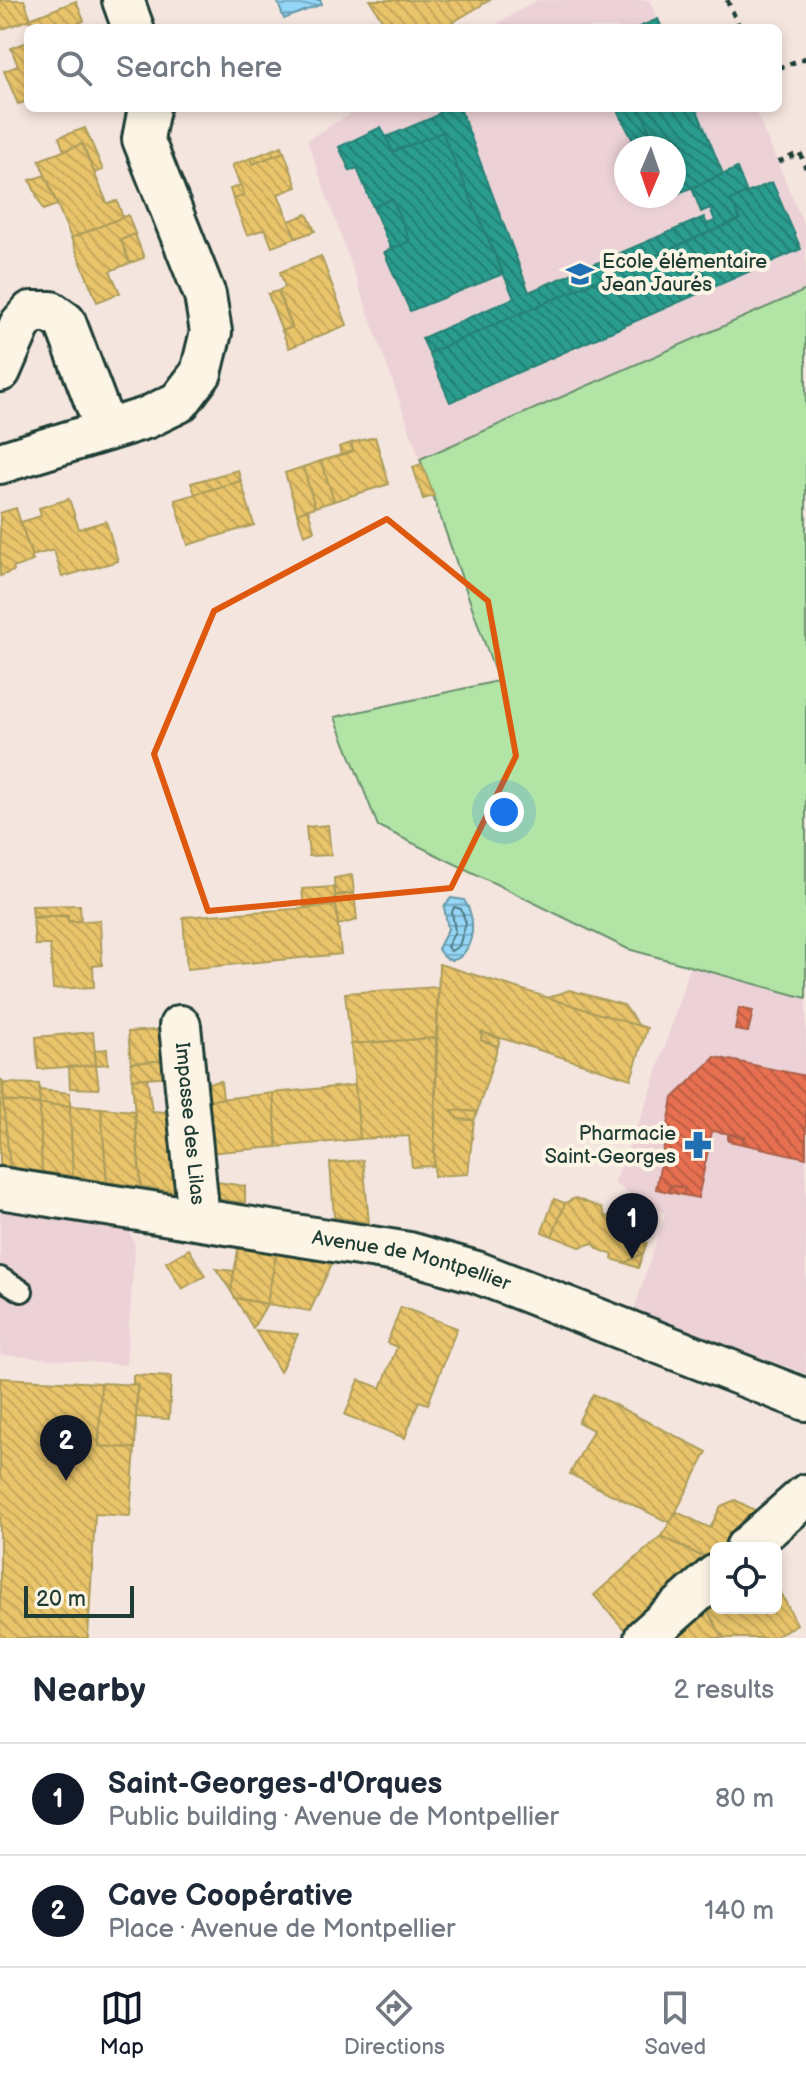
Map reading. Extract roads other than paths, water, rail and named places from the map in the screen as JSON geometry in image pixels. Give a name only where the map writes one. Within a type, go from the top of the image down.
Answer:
[{"type":"street","points":[[123,0],[132,24]]},
{"type":"street","points":[[0,463],[146,418],[179,402],[201,373],[211,332],[205,295],[143,139],[148,112]]},
{"type":"street","points":[[0,371],[20,325],[31,312],[51,312],[65,322],[106,430]]},
{"type":"street","name":"Impasse des Lilas","points":[[180,1026],[199,1219]]},
{"type":"street","name":"Avenue de Montpellier","points":[[0,1188],[409,1253],[476,1272],[806,1400]]},
{"type":"street","points":[[753,1542],[806,1495]]},
{"type":"street","points":[[645,1638],[710,1580]]},
{"type":"lane","points":[[0,1278],[22,1291]]},
{"type":"water","points":[[277,0],[320,0],[322,4],[284,19]]},
{"type":"water","points":[[451,898],[464,900],[472,926],[466,949],[453,960],[445,958],[438,949],[448,929],[444,907]]},
{"type":"place","name":"Ecole élémentaire Jean Jaurés","points":[[580,274]]},
{"type":"place","name":"Pharmacie Saint-Georges","points":[[698,1145]]},
{"type":"place","name":"Saint-Georges-d'Orques","points":[[632,1259]]},
{"type":"place","name":"Cave Coopérative","points":[[66,1481]]}]
